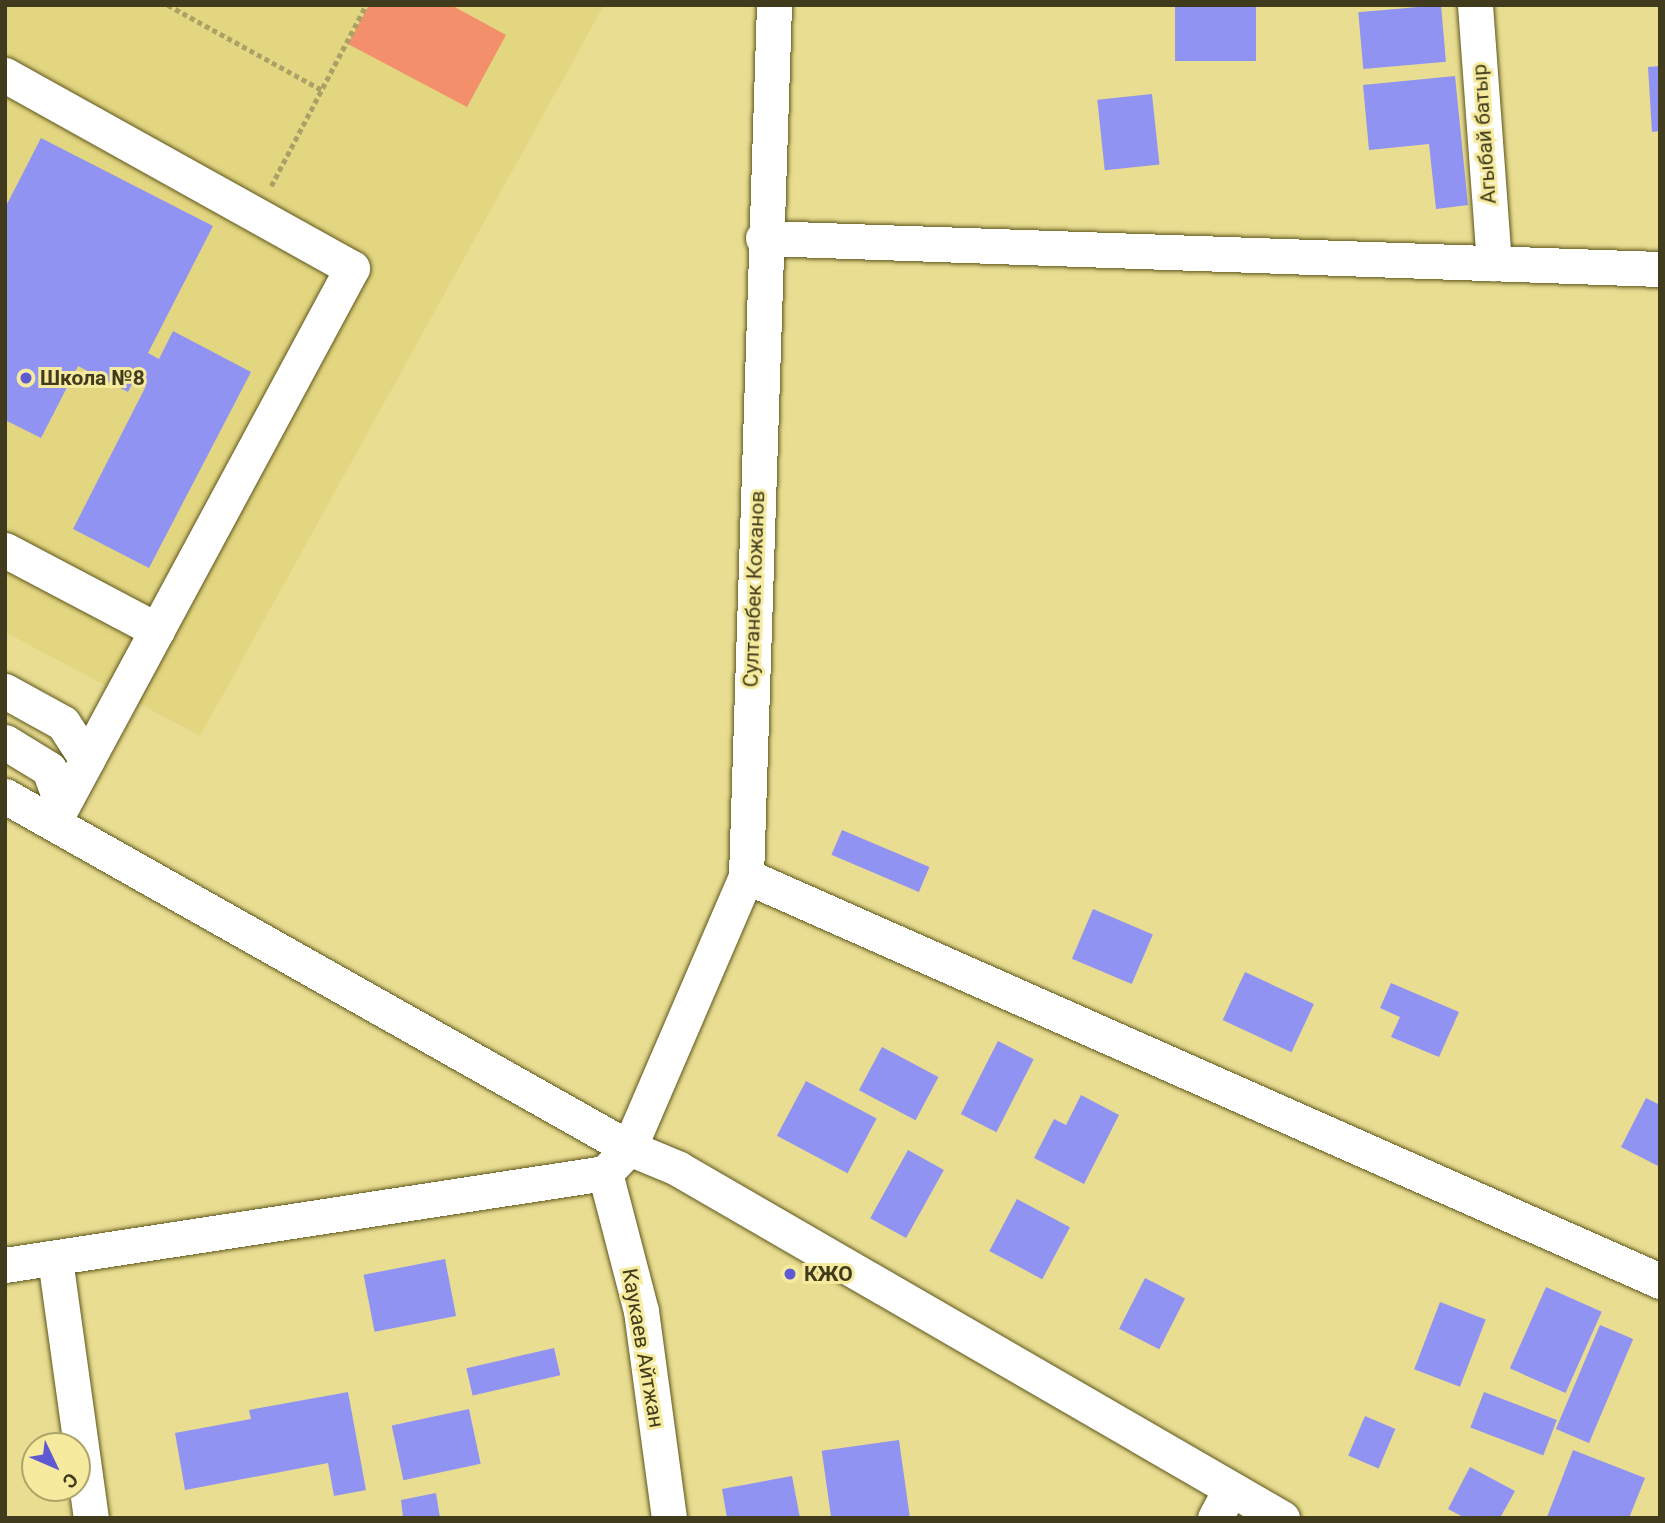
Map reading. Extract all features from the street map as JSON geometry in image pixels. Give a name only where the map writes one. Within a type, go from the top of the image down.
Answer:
[{"type":"street","name":"Султанбек Кожанов","points":[[617,1161],[746,876],[763,238],[774,5]]},
{"type":"street","name":"Агыбай батыр","points":[[1475,5],[1494,263]]},
{"type":"street","points":[[5,75],[352,268],[58,813]]},
{"type":"street","points":[[763,238],[1660,269]]},
{"type":"street","points":[[5,550],[157,630]]},
{"type":"street","points":[[5,691],[63,723],[86,760]]},
{"type":"street","points":[[5,742],[49,769],[58,813]]},
{"type":"street","points":[[5,796],[58,813],[617,1161]]},
{"type":"street","points":[[746,876],[1660,1281]]},
{"type":"street","points":[[5,1265],[55,1259],[617,1161],[677,1168],[1223,1504],[1282,1518]]},
{"type":"street","name":"Каукаев Айтжан","points":[[617,1161],[669,1518]]},
{"type":"street","points":[[55,1259],[91,1518]]},
{"type":"path","points":[[168,5],[322,89]]},
{"type":"path","points":[[256,215],[366,5]]},
{"type":"shaded area","points":[[5,5],[604,5],[200,736],[5,632]]},
{"type":"shaded area","points":[[369,5],[451,5],[506,35],[467,107],[348,44]]},
{"type":"building","points":[[1175,5],[1256,5],[1256,61],[1175,61]]},
{"type":"building","points":[[1441,5],[1446,62],[1363,69],[1358,12]]},
{"type":"building","points":[[1660,66],[1660,131],[1652,132],[1648,67]]},
{"type":"building","points":[[1455,76],[1468,205],[1436,209],[1429,144],[1369,150],[1363,85]]},
{"type":"building","points":[[1152,94],[1159,165],[1105,170],[1097,100]]},
{"type":"building","name":"Школа №8","points":[[41,138],[213,226],[148,353],[159,359],[173,331],[251,372],[149,568],[73,529],[146,386],[134,380],[128,392],[78,366],[41,438],[5,420],[5,208]]},
{"type":"building","points":[[842,830],[929,867],[919,892],[831,855]]},
{"type":"building","points":[[1093,909],[1153,934],[1132,984],[1072,959]]},
{"type":"building","points":[[1245,972],[1314,1004],[1291,1052],[1223,1020]]},
{"type":"building","points":[[1391,983],[1459,1012],[1439,1057],[1391,1037],[1400,1017],[1380,1008]]},
{"type":"building","points":[[998,1041],[1034,1059],[996,1132],[961,1114]]},
{"type":"building","points":[[882,1047],[939,1077],[916,1120],[859,1090]]},
{"type":"building","points":[[806,1081],[877,1119],[848,1173],[777,1136]]},
{"type":"building","points":[[1081,1095],[1119,1115],[1084,1184],[1034,1158],[1054,1119],[1066,1125]]},
{"type":"building","points":[[1646,1098],[1660,1105],[1660,1167],[1621,1147]]},
{"type":"building","points":[[908,1150],[944,1170],[906,1238],[870,1218]]},
{"type":"building","points":[[1017,1199],[1070,1227],[1042,1279],[989,1251]]},
{"type":"building","points":[[445,1259],[456,1316],[375,1332],[364,1275]]},
{"type":"building","points":[[1145,1278],[1185,1298],[1159,1349],[1119,1329]]},
{"type":"building","points":[[1546,1287],[1602,1312],[1566,1393],[1510,1368]]},
{"type":"building","points":[[1440,1302],[1486,1320],[1460,1387],[1414,1369]]},
{"type":"building","points":[[1600,1325],[1633,1339],[1589,1443],[1556,1429]]},
{"type":"building","points":[[554,1348],[560,1375],[473,1396],[466,1368]]},
{"type":"building","points":[[348,1392],[366,1490],[334,1496],[328,1463],[185,1490],[175,1433],[251,1419],[249,1410]]},
{"type":"building","points":[[1484,1392],[1557,1420],[1543,1455],[1470,1427]]},
{"type":"building","points":[[469,1409],[481,1464],[403,1480],[392,1425]]},
{"type":"building","points":[[1365,1416],[1395,1429],[1379,1468],[1348,1456]]},
{"type":"building","points":[[899,1440],[910,1516],[831,1518],[822,1451]]},
{"type":"building","points":[[1573,1450],[1645,1478],[1629,1518],[1547,1517]]},
{"type":"building","points":[[1470,1467],[1515,1491],[1500,1518],[1465,1518],[1448,1509]]},
{"type":"building","points":[[792,1476],[800,1518],[727,1518],[722,1489]]},
{"type":"building","points":[[436,1493],[440,1518],[403,1518],[401,1500]]},
{"type":"place","name":"Школа №8","points":[[26,378]]},
{"type":"place","name":"КЖО","points":[[790,1274]]}]
